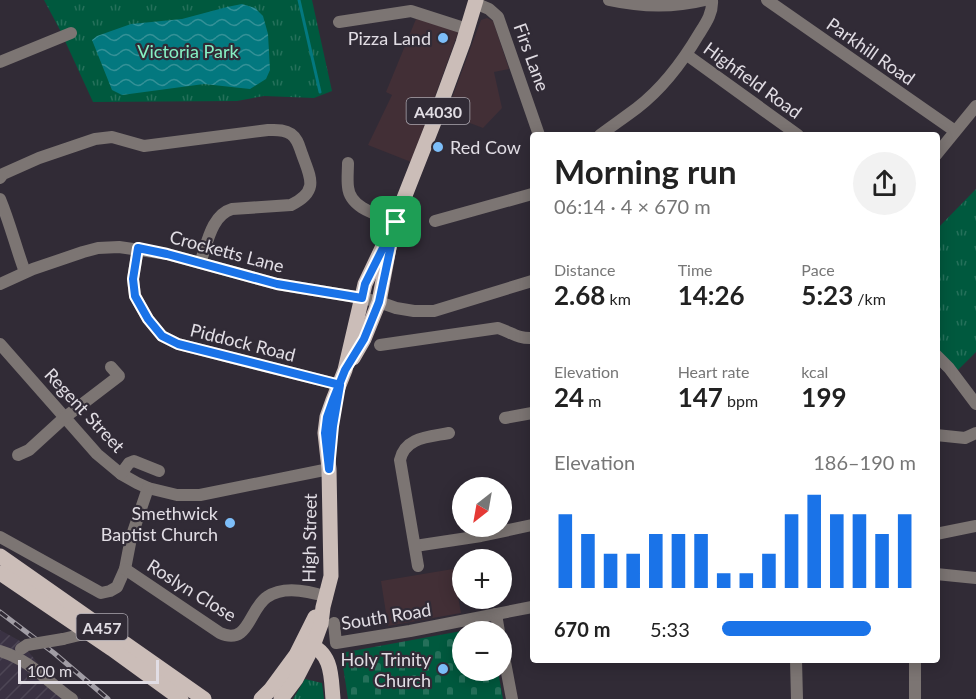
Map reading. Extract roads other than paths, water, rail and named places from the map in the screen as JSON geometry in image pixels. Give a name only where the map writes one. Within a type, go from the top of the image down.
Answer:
[{"type":"main road","name":"High Street","points":[[261,699],[301,658],[308,644],[313,646],[321,624],[331,576],[329,469],[333,426],[365,284],[396,222],[476,2]]},
{"type":"main road","name":"High Street","points":[[343,377],[364,339],[379,302],[396,222]]},
{"type":"main road","name":"A457","points":[[0,556],[204,699]]},
{"type":"main road","name":"A457","points":[[0,573],[181,699]]},
{"type":"main road","name":"High Street","points":[[281,699],[296,679],[313,620],[325,602]]},
{"type":"main road","points":[[313,646],[321,651],[330,667],[333,699]]},
{"type":"main road","points":[[301,658],[322,669],[331,681]]},
{"type":"street","points":[[609,0],[634,5],[659,6],[705,0]]},
{"type":"street","points":[[604,132],[639,107],[662,85],[687,55],[710,16],[711,0]]},
{"type":"street","name":"Parkhill Road","points":[[767,0],[955,131]]},
{"type":"street","name":"Firs Lane","points":[[476,2],[498,17],[539,132]]},
{"type":"street","points":[[339,22],[411,11],[467,29]]},
{"type":"street","points":[[0,62],[71,33]]},
{"type":"street","name":"Highfield Road","points":[[687,55],[794,132]]},
{"type":"street","points":[[940,150],[976,105]]},
{"type":"street","points":[[0,178],[3,174],[39,158],[95,139],[112,137],[144,146],[268,130],[282,130],[290,133],[298,142],[311,176],[308,192],[300,201],[291,205],[225,211],[214,222],[200,263]]},
{"type":"street","points":[[348,163],[348,189],[354,200],[365,209],[396,222]]},
{"type":"street","points":[[435,220],[530,195]]},
{"type":"street","points":[[0,199],[25,272]]},
{"type":"street","name":"Crocketts Lane","points":[[0,284],[33,268],[98,248],[119,247],[167,254],[277,284],[362,298],[414,311],[434,311],[530,281]]},
{"type":"street","name":"Piddock Road","points":[[138,248],[133,279],[135,296],[148,319],[162,336],[178,344],[343,377]]},
{"type":"street","points":[[386,341],[498,328],[517,337],[530,338]]},
{"type":"street","name":"Regent Street","points":[[0,344],[97,454],[121,474],[148,488],[177,495],[200,495],[329,469]]},
{"type":"street","points":[[940,359],[976,404]]},
{"type":"street","points":[[36,462],[23,452],[119,376],[111,366]]},
{"type":"street","points":[[506,418],[530,413]]},
{"type":"street","points":[[418,566],[400,460],[402,452],[409,444],[449,433]]},
{"type":"street","points":[[940,435],[965,438],[976,433]]},
{"type":"street","points":[[121,474],[129,463],[134,461],[154,465]]},
{"type":"street","points":[[0,537],[101,593],[110,591],[117,587],[125,569],[131,538],[148,488]]},
{"type":"street","points":[[415,546],[530,525]]},
{"type":"street","points":[[940,533],[976,526]]},
{"type":"street","name":"Roslyn Close","points":[[125,569],[214,628],[232,637],[237,636],[243,630],[263,601],[273,594],[298,589],[311,591],[325,602]]},
{"type":"street","points":[[940,574],[976,578]]},
{"type":"street","name":"South Road","points":[[334,623],[336,643],[530,607]]},
{"type":"street","points":[[496,614],[497,621]]},
{"type":"street","points":[[18,652],[27,645],[88,633]]},
{"type":"street","points":[[0,651],[18,652],[67,698]]},
{"type":"street","points":[[796,663],[797,699]]},
{"type":"street","points":[[915,663],[915,699]]},
{"type":"street","points":[[509,681],[512,699]]},
{"type":"water","points":[[242,4],[255,8],[263,16],[268,34],[270,70],[266,79],[250,89],[204,84],[122,95],[112,90],[92,40],[97,36],[131,24],[182,19]]},
{"type":"waterway","points":[[299,0],[320,92]]},
{"type":"railway","points":[[0,612],[54,653],[108,699]]},
{"type":"place","name":"Pizza Land","points":[[443,38]]},
{"type":"place","name":"Red Cow","points":[[438,147]]},
{"type":"place","name":"Smethwick Baptist Church","points":[[230,523]]},
{"type":"place","name":"Holy Trinity Church","points":[[443,669]]},
{"type":"park label","name":"Victoria Park","points":[[188,51]]}]
